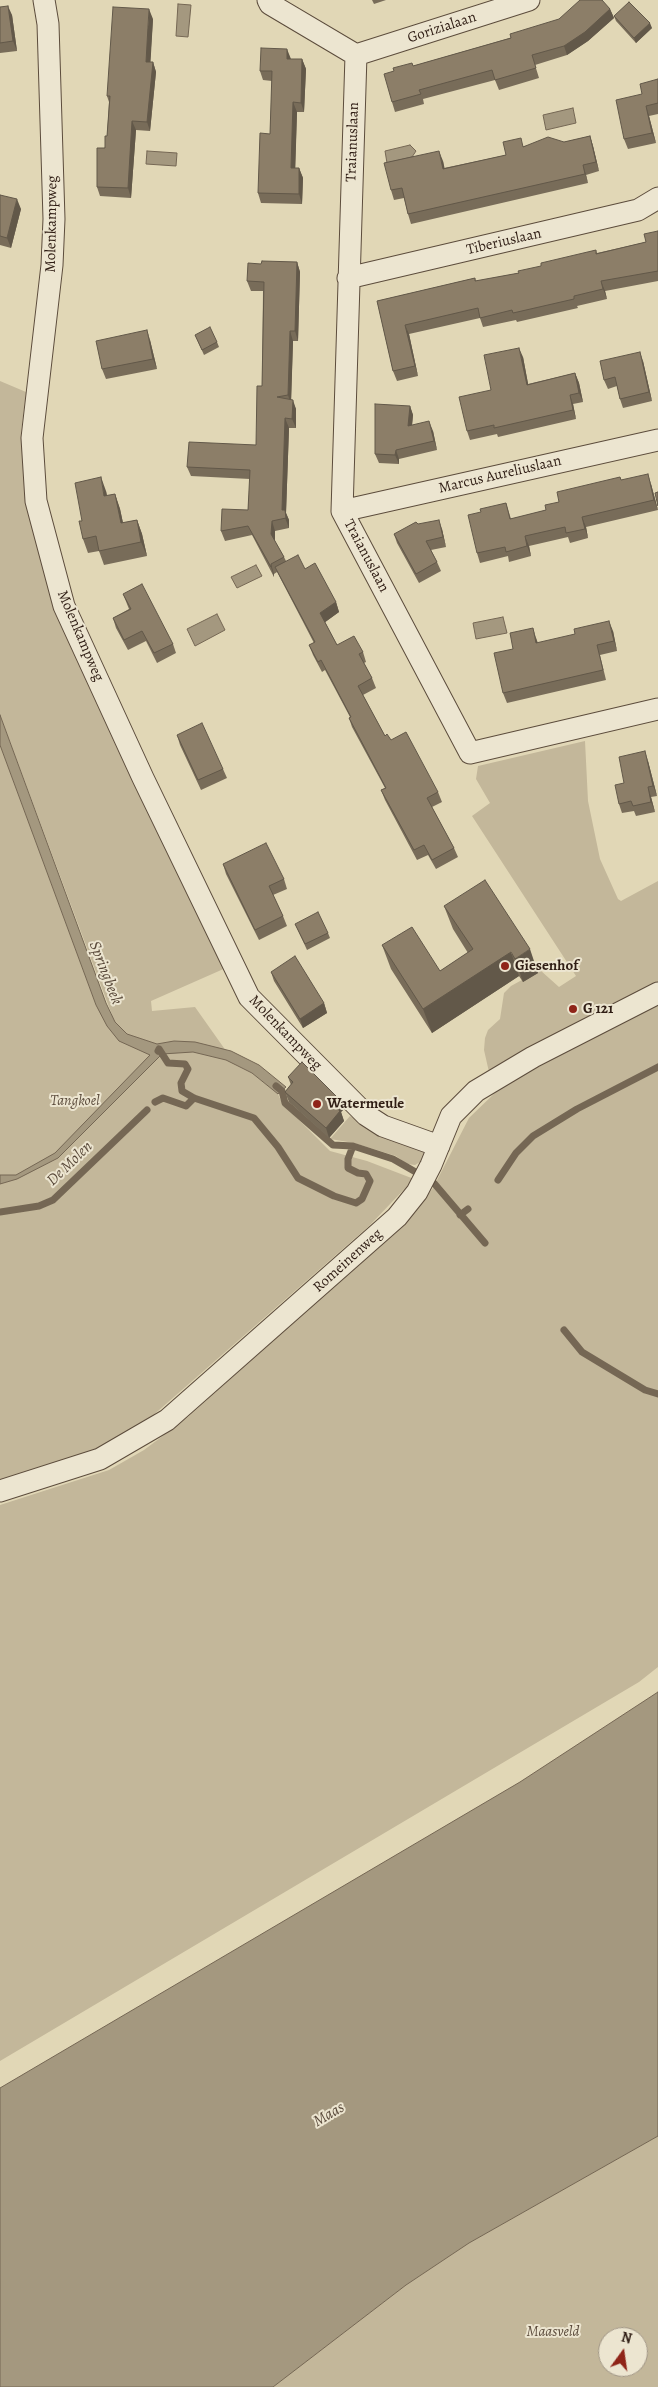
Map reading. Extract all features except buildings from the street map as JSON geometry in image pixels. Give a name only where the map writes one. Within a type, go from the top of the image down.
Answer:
[{"type":"street","name":"Molenkampweg","points":[[44,0],[48,24],[54,219],[52,265],[32,438],[36,501],[64,606],[143,778],[249,997],[366,1115],[383,1126],[439,1146]]},
{"type":"street","points":[[268,0],[270,4],[356,55]]},
{"type":"street","name":"Gorizialaan","points":[[356,55],[529,0]]},
{"type":"street","name":"Traianuslaan","points":[[356,55],[342,511],[470,753],[658,709]]},
{"type":"street","name":"Tiberiuslaan","points":[[348,278],[638,210],[658,198]]},
{"type":"street","name":"Marcus Aureliuslaan","points":[[342,511],[658,440]]},
{"type":"street","name":"Romeinenweg","points":[[0,1491],[100,1459],[167,1420],[397,1217],[417,1192],[431,1165],[451,1116],[476,1091],[533,1057],[658,993]]},
{"type":"green space","name":"Tangkoel","points":[[0,381],[26,392],[21,433],[35,526],[228,967],[151,1001],[152,1011],[195,1007],[236,1065],[252,1073],[278,1094],[282,1103],[330,1151],[367,1161],[414,1179],[369,1226],[150,1418],[111,1444],[0,1482],[0,745],[96,1005],[112,1015],[0,715]]},
{"type":"green space","points":[[585,741],[588,801],[600,859],[618,899],[621,901],[658,881],[658,986],[489,1072],[484,1050],[485,1038],[488,1030],[500,1019],[504,993],[511,986],[540,970],[559,987],[576,976],[472,816],[490,803],[476,779],[478,766]]},
{"type":"green space","points":[[658,1005],[658,1667],[639,1682],[0,2061],[0,1505],[109,1470],[144,1450],[188,1417],[410,1218],[433,1188],[469,1118],[502,1086],[539,1063]]},
{"type":"green space","points":[[350,1116],[380,1134],[418,1146],[428,1157],[415,1165],[407,1164],[396,1156],[354,1143],[330,1139]]},
{"type":"green space","name":"Maasveld","points":[[658,2136],[658,2387],[273,2387],[406,2285],[469,2243]]},
{"type":"water","points":[[178,4],[191,5],[188,37],[176,36]]},
{"type":"water","points":[[573,108],[576,123],[546,130],[543,115]]},
{"type":"water","points":[[410,145],[416,151],[412,157],[387,163],[385,151]]},
{"type":"water","points":[[147,151],[177,153],[176,166],[146,164]]},
{"type":"water","points":[[256,565],[262,576],[237,588],[231,577]]},
{"type":"water","points":[[217,614],[225,630],[195,646],[187,629]]},
{"type":"water","points":[[503,617],[507,633],[476,639],[473,623]]},
{"type":"water","points":[[0,715],[106,1003],[115,1022],[127,1034],[157,1044],[174,1041],[195,1042],[231,1051],[259,1065],[286,1087],[278,1094],[252,1073],[226,1060],[193,1052],[162,1054],[58,1158],[17,1179],[0,1184],[0,1175],[16,1175],[55,1153],[150,1055],[119,1041],[107,1026],[96,1005],[0,745]]},
{"type":"water","name":"Maas","points":[[658,1692],[658,2136],[469,2243],[406,2285],[273,2387],[0,2387],[0,2088],[520,1782]]},
{"type":"waterway","points":[[158,1051],[159,1049],[168,1063],[185,1064],[188,1069],[181,1083],[182,1091],[194,1098],[254,1118],[278,1147],[298,1178],[334,1196],[356,1203],[362,1199],[370,1181],[366,1174],[358,1173],[348,1168],[348,1159],[353,1146]]},
{"type":"waterway","points":[[498,1180],[516,1153],[533,1136],[577,1109],[658,1067]]},
{"type":"waterway","name":"Springbeek","points":[[276,1086],[282,1091],[285,1103],[333,1145],[353,1146],[393,1159],[433,1182],[485,1243]]},
{"type":"waterway","name":"De Molen","points":[[155,1102],[163,1098],[186,1106],[194,1098]]},
{"type":"waterway","name":"De Molen","points":[[0,1212],[39,1206],[53,1200],[147,1110]]},
{"type":"waterway","points":[[460,1215],[468,1209]]},
{"type":"waterway","name":"Springbeek","points":[[564,1330],[582,1352],[645,1390],[658,1394]]},
{"type":"place","name":"Giesenhof","points":[[505,966]]},
{"type":"place","name":"G 121","points":[[573,1009]]},
{"type":"place","name":"Watermeule","points":[[317,1104]]}]
